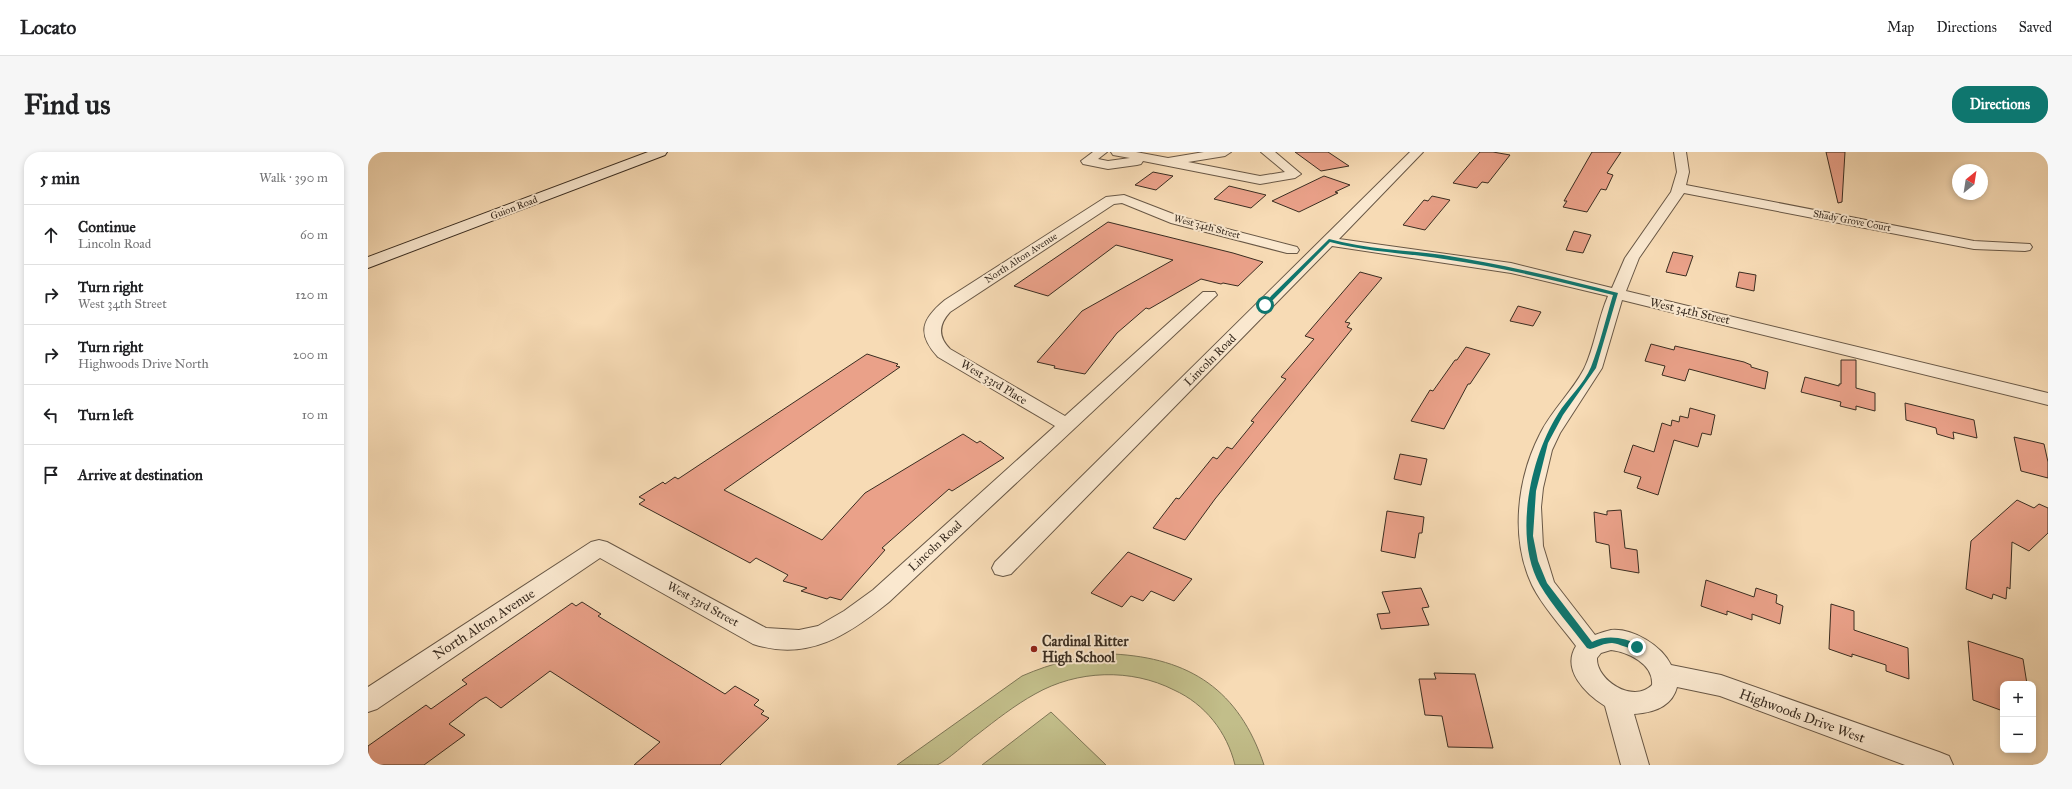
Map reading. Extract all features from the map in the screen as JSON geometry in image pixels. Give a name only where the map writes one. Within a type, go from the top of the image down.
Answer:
[{"type":"street","name":"Guion Road","points":[[368,263],[660,152]]},
{"type":"street","points":[[1101,152],[1087,161],[1108,165],[1153,159]]},
{"type":"street","points":[[1117,152],[1260,180],[1295,174],[1267,152]]},
{"type":"street","points":[[1168,162],[1225,152]]},
{"type":"street","name":"Lincoln Road","points":[[1003,568],[1417,152]]},
{"type":"street","points":[[1590,646],[1543,584],[1531,546],[1529,522],[1536,472],[1545,443],[1560,414],[1593,368],[1616,294],[1636,252],[1675,199],[1680,188],[1683,172],[1680,152]]},
{"type":"street","name":"Shady Grove Court","points":[[1680,188],[1974,245],[2004,248],[2025,247]]},
{"type":"street","name":"West 34th Street","points":[[1124,199],[1176,220],[1292,250]]},
{"type":"street","name":"North Alton Avenue","points":[[931,331],[936,317],[952,303],[1111,200],[1124,199]]},
{"type":"street","name":"West 34th Street","points":[[1329,241],[1353,246],[1443,257],[1503,267],[2048,399]]},
{"type":"street","name":"Lincoln Road","points":[[812,638],[839,628],[881,596],[1209,295]]},
{"type":"street","name":"West 33rd Place","points":[[931,331],[934,343],[944,353],[1067,426]]},
{"type":"street","name":"North Alton Avenue","points":[[368,700],[599,548]]},
{"type":"street","name":"West 33rd Street","points":[[599,548],[762,637],[788,641],[812,638]]},
{"type":"street","points":[[1611,640],[1624,642],[1649,654],[1664,674],[1665,684],[1662,693],[1654,700],[1643,703],[1630,703],[1616,699],[1592,683],[1586,673],[1583,663],[1584,653],[1590,646],[1600,642],[1611,640]]},
{"type":"street","name":"Highwoods Drive West","points":[[1664,674],[1721,686],[1939,765]]},
{"type":"street","points":[[1616,699],[1634,765]]},
{"type":"shaded area","points":[[1113,654],[1141,657],[1166,662],[1188,671],[1208,683],[1226,698],[1241,717],[1253,739],[1264,765],[1235,765],[1226,741],[1213,720],[1205,711],[1185,696],[1157,683],[1140,678],[1122,675],[1104,675],[1086,676],[1068,680],[1035,694],[1006,713],[937,765],[897,765],[1022,676],[1044,667],[1066,661],[1089,656]]},
{"type":"shaded area","points":[[1051,712],[1106,765],[982,765]]},
{"type":"building","points":[[1295,152],[1328,152],[1349,166],[1321,171]]},
{"type":"building","points":[[1480,152],[1493,152],[1510,155],[1488,183],[1482,182],[1477,188],[1453,183]]},
{"type":"building","points":[[1592,152],[1621,152],[1607,173],[1613,175],[1606,190],[1601,189],[1587,212],[1563,207],[1567,201],[1564,201]]},
{"type":"building","points":[[1826,152],[1845,152],[1842,202],[1838,203]]},
{"type":"building","points":[[1153,172],[1173,176],[1156,190],[1135,185]]},
{"type":"building","points":[[1324,176],[1350,185],[1335,192],[1338,193],[1299,212],[1272,201]]},
{"type":"building","points":[[1229,186],[1266,195],[1251,208],[1214,199]]},
{"type":"building","points":[[1432,196],[1450,200],[1425,230],[1403,225],[1424,200],[1428,201]]},
{"type":"building","points":[[1108,222],[1233,253],[1263,262],[1238,286],[1201,279],[1149,309],[1146,308],[1117,333],[1085,374],[1054,368],[1055,366],[1037,362],[1082,311],[1173,260],[1116,245],[1048,296],[1014,286]]},
{"type":"building","points":[[1574,231],[1591,235],[1583,253],[1566,250]]},
{"type":"building","points":[[1673,252],[1693,256],[1686,276],[1666,272]]},
{"type":"building","points":[[1360,272],[1382,278],[1345,322],[1350,323],[1347,327],[1352,329],[1215,499],[1185,540],[1153,528],[1176,498],[1179,499],[1213,457],[1217,459],[1227,447],[1232,449],[1254,422],[1251,421],[1286,379],[1281,377],[1314,339],[1305,336]]},
{"type":"building","points":[[1739,272],[1756,275],[1754,291],[1736,287]]},
{"type":"building","points":[[1518,306],[1541,312],[1533,326],[1510,321]]},
{"type":"building","points":[[1651,344],[1674,350],[1675,346],[1744,362],[1751,365],[1751,367],[1768,372],[1765,389],[1689,369],[1685,381],[1662,375],[1665,366],[1645,361]]},
{"type":"building","points":[[1466,347],[1490,354],[1470,384],[1468,384],[1444,429],[1411,421],[1430,390],[1433,391]]},
{"type":"building","points":[[867,354],[898,364],[896,366],[900,367],[724,490],[822,540],[865,493],[963,434],[977,443],[980,441],[1004,458],[952,491],[949,489],[882,548],[885,550],[841,600],[830,597],[827,599],[801,591],[807,588],[783,581],[788,575],[756,558],[750,563],[639,504],[645,500],[639,497],[663,482],[665,484],[675,477],[678,479]]},
{"type":"building","points":[[1841,360],[1856,360],[1856,388],[1875,393],[1875,411],[1856,406],[1856,410],[1840,406],[1841,402],[1801,392],[1805,377],[1839,386],[1839,384],[1841,384]]},
{"type":"building","points":[[1905,403],[1974,420],[1977,438],[1953,432],[1954,439],[1937,434],[1936,428],[1906,420]]},
{"type":"building","points":[[1690,408],[1715,415],[1711,435],[1702,433],[1698,447],[1674,440],[1658,495],[1637,488],[1641,477],[1624,472],[1633,445],[1654,452],[1662,423],[1671,426],[1672,420],[1679,422],[1680,416],[1688,418]]},
{"type":"building","points":[[2014,437],[2044,444],[2048,462],[2048,478],[2021,471]]},
{"type":"building","points":[[1400,454],[1427,459],[1421,485],[1394,479]]},
{"type":"building","points":[[2017,500],[2034,508],[2039,504],[2048,508],[2048,533],[2029,551],[2012,542],[2010,589],[2007,587],[2006,599],[1993,594],[1992,599],[1966,589],[1971,541]]},
{"type":"building","points":[[1621,510],[1625,548],[1637,550],[1639,573],[1611,568],[1609,545],[1596,542],[1594,512],[1607,515],[1607,511]]},
{"type":"building","points":[[1387,511],[1424,517],[1422,533],[1419,533],[1415,558],[1381,551]]},
{"type":"building","points":[[1128,552],[1192,579],[1174,601],[1151,591],[1143,601],[1131,596],[1122,607],[1091,593]]},
{"type":"building","points":[[1706,580],[1754,597],[1756,588],[1777,595],[1776,603],[1783,606],[1780,624],[1752,614],[1752,620],[1727,611],[1727,615],[1701,606]]},
{"type":"building","points":[[1421,588],[1429,607],[1422,608],[1429,625],[1381,629],[1377,614],[1390,613],[1382,592]]},
{"type":"building","points":[[582,602],[601,614],[598,616],[725,694],[735,686],[759,700],[754,705],[764,711],[761,714],[769,718],[720,765],[634,765],[660,742],[550,671],[501,708],[486,697],[480,700],[449,724],[465,735],[424,765],[368,765],[368,746],[426,705],[431,709],[467,684],[462,680],[572,603],[576,606]]},
{"type":"building","points":[[1831,604],[1854,611],[1854,630],[1908,648],[1909,679],[1886,671],[1886,665],[1852,654],[1852,657],[1829,649]]},
{"type":"building","points":[[1968,641],[2023,659],[2027,681],[2000,681],[2000,710],[1973,700]]},
{"type":"building","points":[[1434,673],[1475,674],[1493,748],[1448,747],[1442,716],[1425,715],[1419,679],[1436,679]]},
{"type":"place","name":"Cardinal Ritter High School","points":[[1034,649]]},
{"type":"route","points":[[1265,305],[1329,241],[1371,249],[1458,259],[1511,268],[1616,294],[1607,319],[1598,356],[1593,368],[1560,414],[1545,443],[1536,472],[1531,503],[1529,536],[1537,570],[1543,584],[1590,646],[1611,640],[1624,642],[1637,647]]}]
